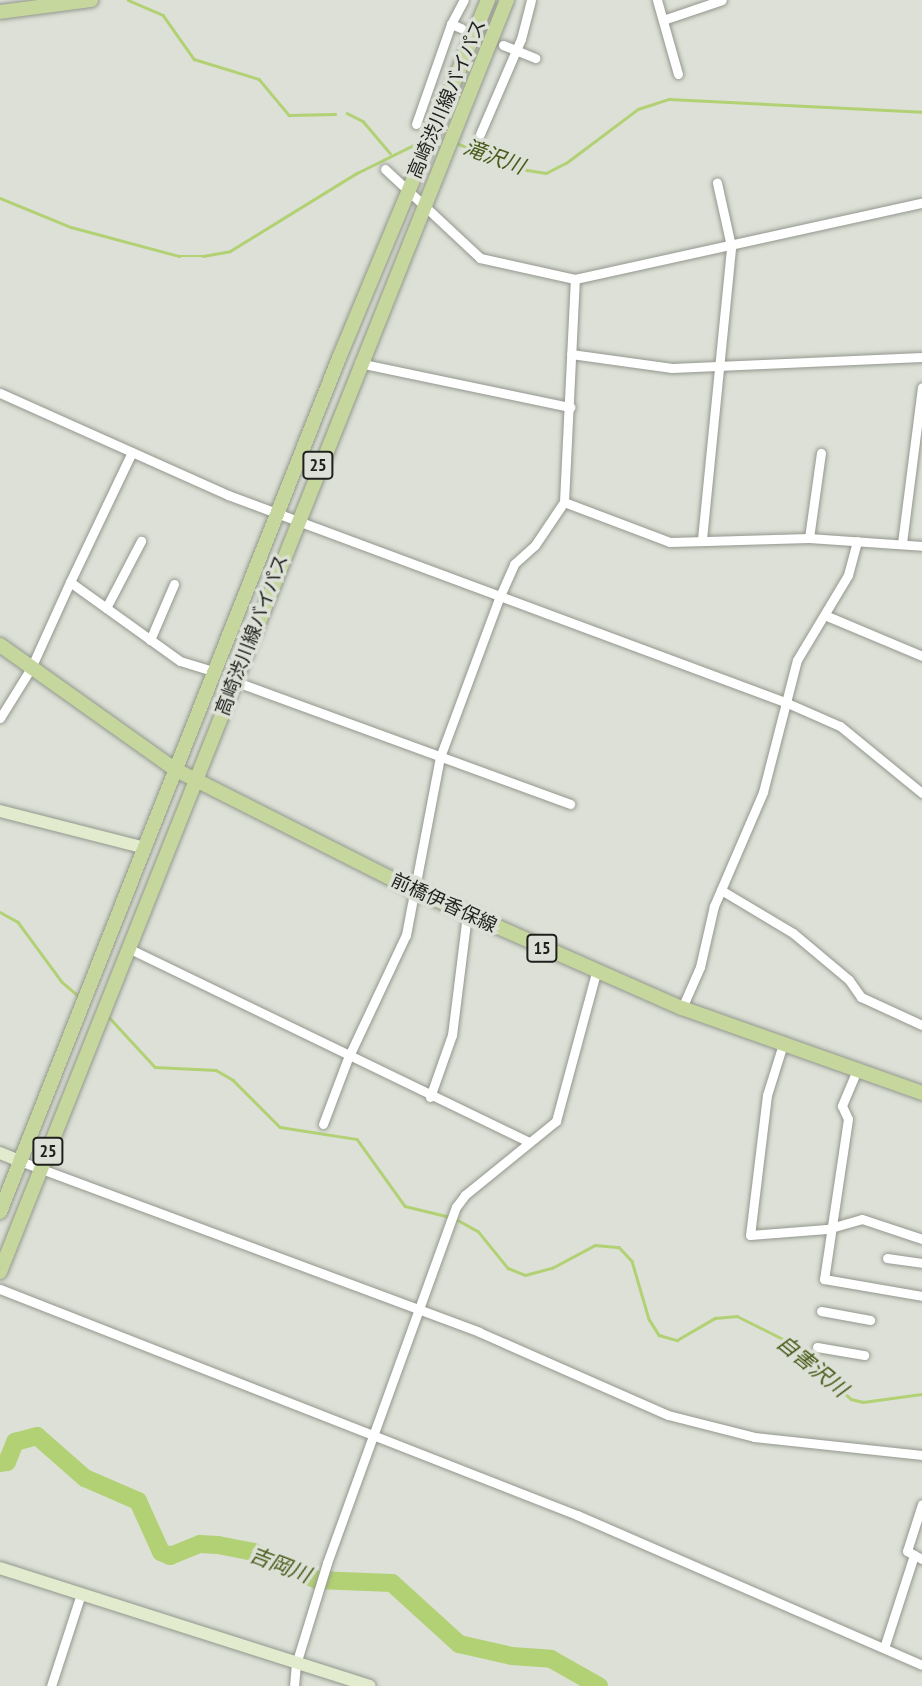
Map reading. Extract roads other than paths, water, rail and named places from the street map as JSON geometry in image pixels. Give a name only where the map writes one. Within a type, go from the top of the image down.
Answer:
[{"type":"main road","points":[[0,12],[91,0]]},
{"type":"main road","name":"高崎渋川線バイパス","points":[[0,1212],[277,513],[488,0]]},
{"type":"main road","name":"高崎渋川線バイパス","points":[[0,1272],[359,363],[507,0]]},
{"type":"main road","name":"前橋伊香保線","points":[[0,645],[176,771],[414,890],[596,973],[682,1008],[922,1093]]},
{"type":"street","points":[[40,0],[55,6]]},
{"type":"street","points":[[416,124],[451,24],[464,0]]},
{"type":"street","points":[[480,134],[516,49],[531,0]]},
{"type":"street","points":[[657,0],[678,74]]},
{"type":"street","points":[[663,20],[722,0]]},
{"type":"street","points":[[451,24],[461,28]]},
{"type":"street","points":[[503,45],[536,58]]},
{"type":"street","points":[[385,169],[480,258],[575,279],[732,246],[869,212],[922,203]]},
{"type":"street","points":[[702,539],[732,246],[717,183]]},
{"type":"street","points":[[323,1124],[348,1058],[396,965],[440,757],[500,596],[514,564],[535,545],[564,502],[575,279]]},
{"type":"street","points":[[570,354],[671,368],[922,357]]},
{"type":"street","points":[[359,363],[570,407]]},
{"type":"street","points":[[902,543],[913,482],[914,422],[922,387]]},
{"type":"street","points":[[0,393],[277,513],[785,702],[840,726],[922,793]]},
{"type":"street","points":[[0,719],[31,668],[132,452]]},
{"type":"street","points":[[809,538],[821,453]]},
{"type":"street","points":[[564,502],[670,542],[809,538],[922,546]]},
{"type":"street","points":[[106,608],[141,541]]},
{"type":"street","points":[[682,1008],[700,967],[721,890],[763,792],[797,660],[827,616],[848,575],[857,541]]},
{"type":"street","points":[[70,582],[180,660],[216,672]]},
{"type":"street","points":[[150,640],[174,584]]},
{"type":"street","points":[[827,616],[922,656]]},
{"type":"street","points":[[234,681],[570,804]]},
{"type":"street","points":[[0,811],[145,848]]},
{"type":"street","points":[[721,890],[793,933],[849,980],[861,997],[922,1026]]},
{"type":"street","points":[[430,1097],[452,1035],[467,914]]},
{"type":"street","points":[[128,948],[348,1058],[528,1142]]},
{"type":"street","points":[[294,1686],[296,1664],[327,1563],[451,1226],[465,1195],[559,1115],[596,973]]},
{"type":"street","points":[[783,1044],[767,1095],[750,1235],[830,1226],[862,1219],[922,1239]]},
{"type":"street","points":[[857,1070],[842,1106],[848,1119],[824,1279],[922,1296]]},
{"type":"street","points":[[0,1153],[420,1310],[668,1415],[754,1437],[922,1455]]},
{"type":"street","points":[[887,1258],[922,1263]]},
{"type":"street","points":[[0,1289],[577,1514],[922,1665]]},
{"type":"street","points":[[821,1311],[870,1320]]},
{"type":"street","points":[[817,1347],[864,1355]]},
{"type":"street","points":[[884,1648],[918,1557],[907,1551],[922,1504]]},
{"type":"street","points":[[0,1568],[80,1597],[370,1686]]},
{"type":"street","points":[[51,1686],[80,1597]]},
{"type":"waterway","points":[[128,0],[163,15],[194,59],[259,79],[289,115],[335,114]]},
{"type":"waterway","name":"滝沢川","points":[[456,143],[527,170],[546,173],[566,163],[638,109],[669,99],[922,112]]},
{"type":"waterway","points":[[347,113],[363,121],[390,153]]},
{"type":"waterway","name":"滝沢川","points":[[0,198],[71,227],[179,256],[203,256],[230,251],[357,173],[422,141]]},
{"type":"waterway","name":"自害沢川","points":[[0,912],[18,922],[62,982],[80,997]]},
{"type":"waterway","name":"自害沢川","points":[[109,1017],[155,1067],[216,1070],[233,1080],[280,1127],[357,1139],[405,1206],[450,1217]]},
{"type":"waterway","name":"自害沢川","points":[[456,1219],[478,1231],[508,1268],[525,1275],[552,1268],[595,1245],[619,1247],[632,1261],[649,1319],[659,1335],[677,1340],[715,1318],[737,1316],[783,1339],[851,1399],[863,1402],[922,1394]]},
{"type":"waterway","name":"吉岡川","points":[[0,1463],[7,1462],[15,1442],[37,1436],[85,1478],[138,1501],[161,1552],[170,1556],[200,1544],[218,1545],[253,1552],[317,1580],[392,1583],[459,1644],[512,1656],[551,1659],[599,1686]]}]
